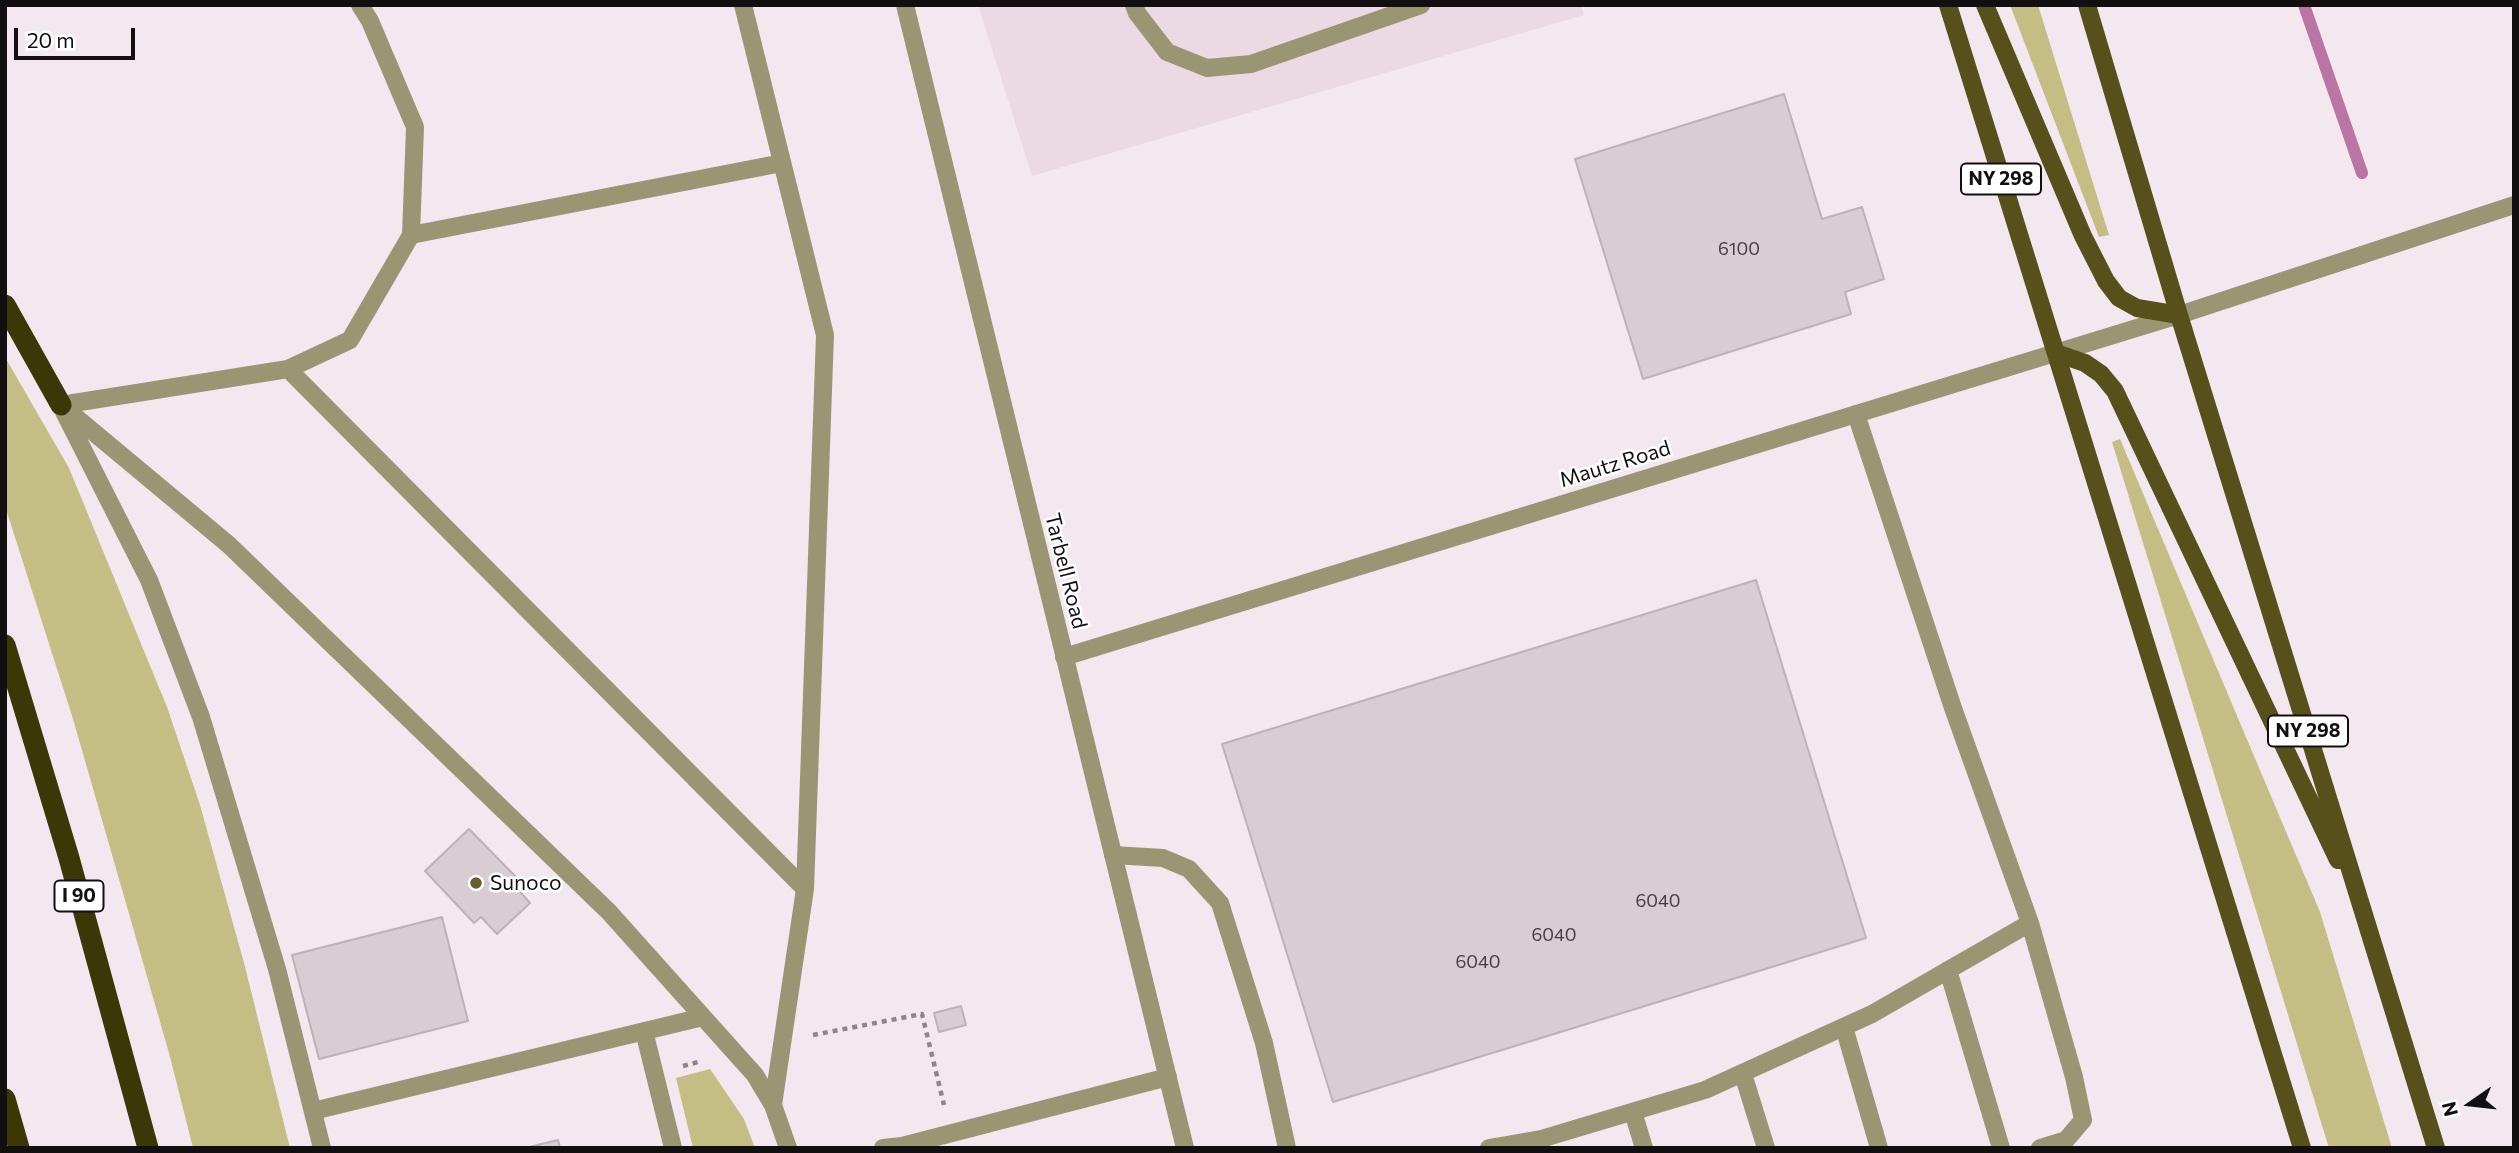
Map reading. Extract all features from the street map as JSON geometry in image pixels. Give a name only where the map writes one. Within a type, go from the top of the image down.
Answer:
[{"type":"highway","points":[[5,305],[61,405]]},
{"type":"highway","name":"I 90","points":[[5,645],[69,858],[148,1148]]},
{"type":"highway","points":[[5,1099],[19,1148]]},
{"type":"main road","name":"NY 298","points":[[1948,5],[2302,1148]]},
{"type":"main road","points":[[1985,5],[2083,236],[2106,281],[2119,298],[2137,308],[2179,315]]},
{"type":"main road","name":"NY 298","points":[[2087,5],[2179,315],[2436,1148]]},
{"type":"main road","points":[[2056,353],[2085,363],[2101,374],[2115,391],[2365,915]]},
{"type":"street","points":[[61,405],[288,369],[350,340],[411,235],[415,127],[370,20],[360,5]]},
{"type":"street","points":[[743,5],[825,335],[805,889],[773,1105]]},
{"type":"street","name":"Tarbell Road","points":[[905,5],[1185,1148]]},
{"type":"street","points":[[1134,5],[1137,13],[1167,52],[1207,68],[1251,64],[1421,5]]},
{"type":"street","points":[[411,235],[782,163]]},
{"type":"street","name":"Mautz Road","points":[[1064,657],[2179,315],[2514,205]]},
{"type":"street","points":[[288,369],[805,889]]},
{"type":"street","points":[[61,405],[229,545],[608,912],[755,1075],[773,1105],[788,1148]]},
{"type":"street","points":[[61,405],[149,580],[201,717],[277,969],[322,1148]]},
{"type":"street","points":[[1856,414],[1953,708],[2030,923],[2074,1077],[2083,1120],[2066,1140],[2040,1148]]},
{"type":"street","points":[[1113,855],[1163,858],[1189,869],[1220,903],[1264,1043],[1287,1148]]},
{"type":"street","points":[[1489,1148],[1513,1146],[1541,1139],[1705,1090],[1872,1014],[2030,923]]},
{"type":"street","points":[[1948,970],[2001,1148]]},
{"type":"street","points":[[313,1111],[703,1017]]},
{"type":"street","points":[[1844,1027],[1880,1148]]},
{"type":"street","points":[[644,1031],[673,1148]]},
{"type":"street","points":[[1743,1073],[1766,1148]]},
{"type":"street","points":[[883,1148],[902,1146],[1168,1077]]},
{"type":"street","points":[[1633,1112],[1644,1148]]},
{"type":"path","points":[[782,1041],[922,1014],[951,1133]]},
{"type":"path","points":[[654,1073],[735,1053]]},
{"type":"shaded area","points":[[978,5],[1581,5],[1584,15],[1032,176]]},
{"type":"shaded area","points":[[2010,5],[2038,5],[2109,235],[2099,237]]},
{"type":"shaded area","points":[[5,357],[69,468],[167,707],[200,805],[244,963],[290,1148],[193,1148],[169,1053],[73,719],[5,506]]},
{"type":"shaded area","points":[[2120,439],[2320,912],[2392,1148],[2329,1148],[2112,442]]},
{"type":"shaded area","points":[[710,1069],[744,1119],[755,1148],[693,1148],[676,1078]]},
{"type":"building","points":[[1784,94],[1822,219],[1862,207],[1884,279],[1845,292],[1851,314],[1643,379],[1575,159]]},
{"type":"building","points":[[1756,580],[1866,938],[1333,1102],[1222,744]]},
{"type":"building","name":"Sunoco","points":[[469,829],[519,880],[514,885],[530,903],[497,934],[481,917],[474,923],[425,871]]},
{"type":"building","name":"Sunoco","points":[[442,917],[468,1021],[319,1059],[292,955]]},
{"type":"building","points":[[961,1006],[966,1025],[939,1032],[934,1013]]},
{"type":"building","points":[[558,1140],[560,1148],[525,1148]]},
{"type":"waterway","points":[[2304,5],[2362,173]]},
{"type":"place","name":"Sunoco","points":[[476,883]]}]
